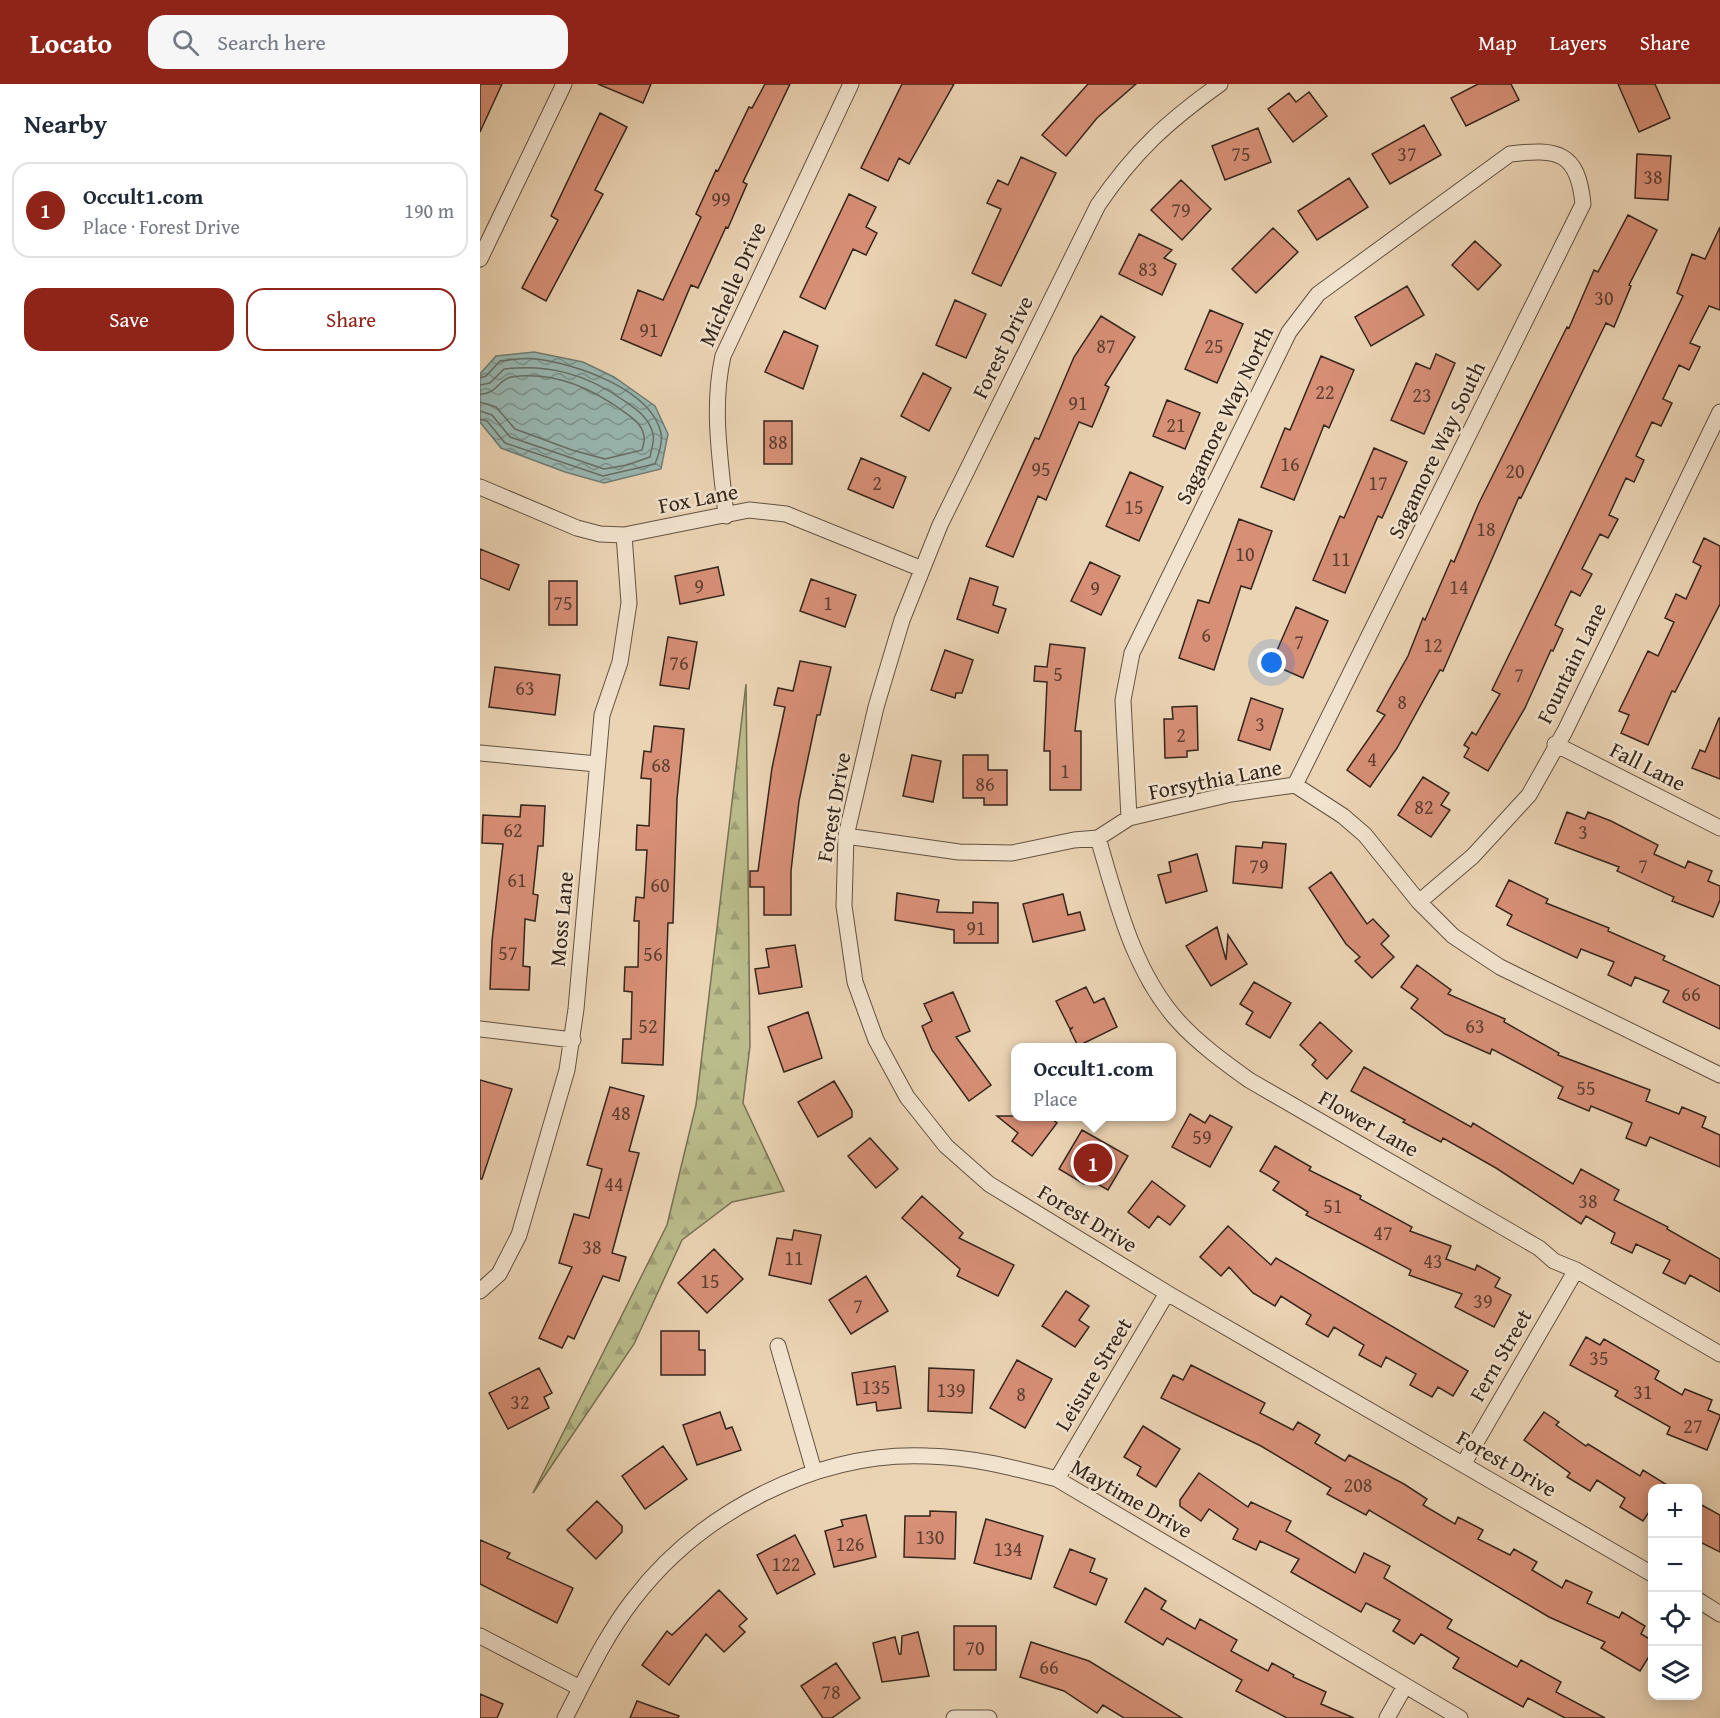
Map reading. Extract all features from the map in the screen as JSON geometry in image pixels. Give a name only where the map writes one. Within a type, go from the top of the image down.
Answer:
[{"type":"street","points":[[480,259],[564,84]]},
{"type":"street","name":"Michelle Drive","points":[[726,516],[717,416],[717,381],[723,356],[851,84]]},
{"type":"street","name":"Forest Drive","points":[[1220,84],[1153,136],[1124,167],[1098,205],[940,525],[902,620],[876,707],[846,836],[844,906],[855,982],[876,1040],[907,1097],[946,1146],[989,1184],[1167,1293],[1648,1571]]},
{"type":"street","name":"Sagamore Way South","points":[[1295,785],[1583,204],[1581,178],[1573,165],[1542,150]]},
{"type":"street","name":"Sagamore Way North","points":[[1129,818],[1123,700],[1132,653],[1289,332],[1318,294],[1510,154],[1542,150]]},
{"type":"street","name":"Fountain Lane","points":[[1419,902],[1473,856],[1529,795],[1555,744],[1565,731],[1720,412]]},
{"type":"street","name":"Fox Lane","points":[[480,487],[577,528],[600,534],[624,535],[748,510],[786,514],[922,570]]},
{"type":"street","name":"Moss Lane","points":[[480,1291],[499,1274],[519,1235],[567,1070],[573,1040],[602,715],[620,662],[626,633],[629,603],[624,535]]},
{"type":"street","name":"Fall Lane","points":[[1555,744],[1720,828]]},
{"type":"street","points":[[480,753],[597,764]]},
{"type":"street","name":"Forsythia Lane","points":[[846,836],[959,852],[1012,853],[1074,840],[1098,838],[1129,818],[1232,794],[1295,785],[1343,816],[1365,834],[1419,902],[1453,936],[1500,967],[1720,1076]]},
{"type":"street","name":"Flower Lane","points":[[1098,838],[1127,933],[1149,982],[1178,1021],[1209,1051],[1249,1080],[1539,1248],[1554,1262],[1576,1270],[1720,1354]]},
{"type":"street","points":[[480,1029],[573,1040]]},
{"type":"street","name":"Fern Street","points":[[1464,1463],[1576,1270]]},
{"type":"street","name":"Leisure Street","points":[[1057,1479],[1167,1293]]},
{"type":"street","points":[[778,1346],[814,1471]]},
{"type":"street","name":"Maytime Drive","points":[[565,1718],[600,1650],[632,1601],[679,1551],[710,1526],[742,1506],[814,1471],[849,1463],[925,1455],[993,1462],[1057,1479],[1460,1718]]},
{"type":"street","points":[[1702,1603],[1720,1614]]},
{"type":"street","points":[[480,1636],[580,1688]]},
{"type":"street","points":[[1387,1718],[1405,1686]]},
{"type":"street","points":[[954,1718],[990,1718]]},
{"type":"green space","points":[[746,684],[750,1046],[743,1103],[784,1191],[732,1202],[682,1240],[634,1344],[533,1493],[667,1225],[696,1105]]},
{"type":"water","points":[[534,352],[583,362],[614,377],[655,406],[668,434],[661,469],[604,483],[565,472],[501,448],[480,422],[480,374],[496,356]]},
{"type":"building","points":[[480,84],[502,84],[480,132]]},
{"type":"building","points":[[598,84],[651,84],[643,103]]},
{"type":"building","points":[[765,84],[790,84],[743,182],[747,184],[728,228],[726,227],[698,288],[691,285],[661,356],[621,339],[638,290],[663,300],[701,217],[696,214],[716,170],[718,171],[749,107],[752,108]]},
{"type":"building","points":[[902,84],[954,84],[909,164],[899,158],[888,181],[861,168]]},
{"type":"building","points":[[1088,84],[1136,84],[1097,118],[1066,156],[1042,135]]},
{"type":"building","points":[[1478,84],[1511,84],[1519,100],[1466,126],[1451,98]]},
{"type":"building","points":[[1618,84],[1655,84],[1670,118],[1639,132]]},
{"type":"building","points":[[1309,92],[1327,116],[1293,142],[1268,109],[1289,93],[1296,102]]},
{"type":"building","points":[[600,113],[627,127],[595,190],[603,194],[546,301],[522,288],[558,220],[551,216]]},
{"type":"building","points":[[1424,125],[1441,155],[1390,184],[1372,154]]},
{"type":"building","points":[[1258,128],[1271,162],[1225,180],[1212,146]]},
{"type":"building","points":[[1637,154],[1671,156],[1668,200],[1635,198]]},
{"type":"building","points":[[1021,157],[1056,173],[1001,286],[972,273],[1001,209],[987,203],[998,180],[1008,185]]},
{"type":"building","points":[[1349,178],[1368,207],[1317,240],[1298,211]]},
{"type":"building","points":[[1181,180],[1211,209],[1182,240],[1151,210]]},
{"type":"building","points":[[849,194],[876,207],[866,227],[877,233],[866,255],[853,249],[825,309],[800,297]]},
{"type":"building","points":[[1628,215],[1657,230],[1629,285],[1631,286],[1614,327],[1606,323],[1521,498],[1519,497],[1443,671],[1440,670],[1397,748],[1370,787],[1347,770],[1385,715],[1377,711],[1408,656],[1423,618],[1425,620],[1451,560],[1454,562],[1479,503],[1567,327],[1569,328],[1594,270],[1598,272]]},
{"type":"building","points":[[1720,227],[1720,310],[1709,306],[1690,343],[1700,347],[1689,370],[1679,365],[1663,399],[1672,403],[1661,426],[1652,422],[1636,456],[1644,460],[1634,482],[1626,478],[1609,515],[1618,519],[1608,538],[1600,534],[1582,569],[1592,574],[1580,596],[1571,591],[1555,625],[1563,629],[1553,651],[1551,650],[1525,708],[1488,771],[1464,757],[1469,748],[1464,745],[1472,732],[1476,735],[1500,694],[1492,690],[1683,296],[1677,293],[1692,254],[1705,259]]},
{"type":"building","points":[[1273,228],[1298,252],[1256,293],[1232,269]]},
{"type":"building","points":[[1139,234],[1172,250],[1164,258],[1176,264],[1162,295],[1119,274]]},
{"type":"building","points":[[1475,241],[1501,265],[1478,290],[1452,265]]},
{"type":"building","points":[[1407,286],[1424,315],[1371,346],[1355,317]]},
{"type":"building","points":[[955,300],[986,314],[966,358],[936,345]]},
{"type":"building","points":[[1210,310],[1243,324],[1217,383],[1185,369]]},
{"type":"building","points":[[1101,316],[1135,337],[1105,385],[1109,387],[1092,427],[1079,422],[1046,500],[1038,496],[1013,557],[986,546],[1035,438],[1039,439],[1074,357]]},
{"type":"building","points":[[784,331],[818,346],[803,389],[765,372]]},
{"type":"building","points":[[1436,354],[1455,363],[1424,434],[1391,420],[1416,363],[1430,369]]},
{"type":"building","points":[[1321,356],[1354,370],[1329,428],[1324,425],[1294,500],[1261,487],[1285,428],[1290,430]]},
{"type":"building","points":[[923,373],[951,388],[929,431],[901,416]]},
{"type":"building","points":[[1167,400],[1200,413],[1185,449],[1153,436]]},
{"type":"building","points":[[764,421],[792,421],[792,464],[764,464]]},
{"type":"building","points":[[1374,448],[1407,462],[1382,518],[1378,516],[1345,593],[1313,580],[1340,516],[1344,518]]},
{"type":"building","points":[[861,458],[906,477],[893,508],[848,489]]},
{"type":"building","points":[[1130,472],[1163,487],[1139,541],[1106,526]]},
{"type":"building","points":[[1239,519],[1272,531],[1251,589],[1241,586],[1214,670],[1179,658],[1198,600],[1209,603]]},
{"type":"building","points":[[1704,538],[1720,546],[1720,604],[1675,692],[1672,691],[1648,745],[1621,733],[1629,715],[1619,711],[1648,651],[1658,656],[1674,622],[1665,618],[1676,594],[1686,599],[1701,566],[1693,562]]},
{"type":"building","points":[[480,549],[519,565],[509,590],[480,578]]},
{"type":"building","points":[[1090,562],[1120,576],[1101,615],[1071,601]]},
{"type":"building","points":[[718,567],[724,595],[680,604],[675,576]]},
{"type":"building","points":[[970,578],[998,587],[993,605],[1006,609],[998,633],[957,619]]},
{"type":"building","points":[[811,579],[856,595],[845,627],[800,611]]},
{"type":"building","points":[[549,581],[577,581],[577,625],[549,625]]},
{"type":"building","points":[[1296,607],[1328,621],[1303,678],[1271,664]]},
{"type":"building","points":[[668,637],[697,642],[689,689],[660,685]]},
{"type":"building","points":[[1050,644],[1085,648],[1075,731],[1081,731],[1081,790],[1050,790],[1050,751],[1044,751],[1047,682],[1034,681],[1035,666],[1047,667]]},
{"type":"building","points":[[945,650],[973,660],[962,693],[956,693],[955,698],[931,690]]},
{"type":"building","points":[[800,661],[831,667],[820,715],[817,715],[799,801],[791,871],[791,915],[764,915],[764,887],[750,887],[750,871],[758,871],[772,768],[785,707],[774,705],[778,688],[793,691]]},
{"type":"building","points":[[495,667],[560,675],[555,715],[489,707]]},
{"type":"building","points":[[1251,698],[1283,709],[1270,750],[1238,740]]},
{"type":"building","points":[[1197,706],[1198,750],[1187,751],[1187,757],[1165,758],[1164,719],[1173,719],[1172,707]]},
{"type":"building","points":[[1719,718],[1720,779],[1692,768],[1700,750],[1705,752]]},
{"type":"building","points":[[654,726],[684,729],[677,799],[673,923],[668,923],[663,1065],[622,1063],[623,1039],[631,1039],[632,992],[624,991],[625,967],[638,967],[639,921],[634,921],[636,897],[644,898],[647,850],[636,850],[637,825],[649,826],[651,779],[641,778],[644,751],[651,752]]},
{"type":"building","points":[[912,755],[941,761],[933,802],[903,796]]},
{"type":"building","points":[[963,755],[988,755],[988,770],[1007,770],[1007,805],[984,805],[984,798],[963,798]]},
{"type":"building","points":[[1423,777],[1449,793],[1441,805],[1450,810],[1431,837],[1398,815]]},
{"type":"building","points":[[521,805],[545,806],[543,846],[538,846],[533,894],[538,895],[535,921],[525,919],[523,966],[530,967],[529,990],[490,989],[492,941],[503,844],[482,843],[483,815],[520,817]]},
{"type":"building","points":[[1567,812],[1585,819],[1588,812],[1611,821],[1658,845],[1654,854],[1685,868],[1688,861],[1712,871],[1708,881],[1720,886],[1720,900],[1713,917],[1672,901],[1674,897],[1617,871],[1619,867],[1555,843]]},
{"type":"building","points":[[1263,842],[1286,844],[1282,888],[1233,883],[1236,846],[1262,848]]},
{"type":"building","points":[[1197,854],[1207,891],[1166,903],[1158,875],[1171,872],[1169,862]]},
{"type":"building","points":[[1331,872],[1367,924],[1373,919],[1389,936],[1381,944],[1394,957],[1372,978],[1355,961],[1360,957],[1346,944],[1309,888]]},
{"type":"building","points":[[1509,880],[1548,899],[1546,903],[1609,928],[1608,931],[1665,956],[1663,960],[1720,986],[1720,1029],[1663,1002],[1669,991],[1635,977],[1631,986],[1608,975],[1614,962],[1581,949],[1577,958],[1507,925],[1512,915],[1496,906]]},
{"type":"building","points":[[897,893],[939,900],[937,912],[973,913],[973,902],[998,903],[998,943],[954,943],[954,930],[895,920]]},
{"type":"building","points":[[1063,894],[1068,915],[1080,912],[1085,930],[1033,942],[1023,904]]},
{"type":"building","points":[[1217,927],[1226,960],[1228,935],[1247,964],[1211,986],[1186,946]]},
{"type":"building","points":[[795,945],[802,987],[759,994],[755,969],[769,967],[766,949]]},
{"type":"building","points":[[1417,965],[1451,990],[1448,994],[1505,1019],[1504,1022],[1559,1053],[1558,1055],[1650,1090],[1646,1101],[1679,1114],[1682,1107],[1706,1117],[1702,1127],[1720,1135],[1720,1167],[1650,1137],[1646,1146],[1626,1138],[1632,1123],[1591,1106],[1589,1111],[1558,1098],[1563,1087],[1492,1049],[1490,1054],[1445,1034],[1411,1008],[1418,999],[1401,987]]},
{"type":"building","points":[[1254,982],[1291,1003],[1270,1038],[1246,1024],[1253,1012],[1240,1004]]},
{"type":"building","points":[[1086,987],[1094,1003],[1104,998],[1117,1027],[1084,1043],[1076,1043],[1070,1030],[1073,1027],[1070,1029],[1056,1001]]},
{"type":"building","points":[[953,992],[970,1031],[956,1037],[991,1085],[969,1101],[932,1050],[922,1026],[932,1021],[924,1004]]},
{"type":"building","points":[[808,1012],[822,1058],[784,1072],[768,1027]]},
{"type":"building","points":[[1320,1022],[1352,1051],[1327,1079],[1312,1065],[1316,1060],[1300,1045]]},
{"type":"building","points":[[1364,1067],[1471,1127],[1473,1123],[1573,1184],[1581,1169],[1619,1190],[1614,1200],[1668,1227],[1667,1229],[1720,1259],[1720,1292],[1690,1275],[1685,1284],[1663,1273],[1670,1260],[1636,1244],[1632,1253],[1611,1243],[1615,1233],[1586,1216],[1581,1224],[1496,1168],[1443,1138],[1441,1142],[1403,1122],[1405,1120],[1351,1091]]},
{"type":"building","points":[[480,1080],[512,1089],[482,1179],[480,1179]]},
{"type":"building","points":[[834,1081],[852,1111],[852,1117],[818,1137],[798,1102]]},
{"type":"building","points":[[610,1087],[644,1096],[629,1151],[639,1153],[612,1253],[626,1257],[619,1281],[603,1276],[574,1339],[568,1336],[562,1348],[539,1338],[572,1267],[559,1263],[574,1214],[589,1218],[602,1169],[587,1165]]},
{"type":"building","points":[[1190,1114],[1205,1123],[1210,1115],[1232,1127],[1210,1167],[1172,1147]]},
{"type":"building","points":[[997,1116],[1011,1116],[1011,1121],[1054,1121],[1057,1123],[1032,1156],[1012,1141],[1018,1133]]},
{"type":"building","points":[[1082,1130],[1128,1156],[1108,1190],[1087,1178],[1084,1184],[1059,1169]]},
{"type":"building","points":[[870,1138],[898,1169],[876,1188],[848,1156]]},
{"type":"building","points":[[1275,1146],[1311,1167],[1309,1170],[1361,1196],[1360,1199],[1412,1227],[1410,1231],[1451,1246],[1446,1259],[1475,1270],[1477,1265],[1500,1278],[1495,1287],[1511,1295],[1494,1327],[1455,1307],[1462,1294],[1409,1275],[1411,1270],[1306,1215],[1308,1212],[1273,1190],[1279,1182],[1260,1171]]},
{"type":"building","points":[[1152,1181],[1185,1206],[1170,1225],[1158,1216],[1149,1228],[1128,1212]]},
{"type":"building","points":[[922,1196],[963,1233],[959,1238],[1014,1265],[998,1296],[957,1276],[960,1269],[902,1218]]},
{"type":"building","points":[[1228,1226],[1271,1265],[1276,1258],[1468,1371],[1453,1396],[1438,1387],[1432,1397],[1410,1385],[1416,1374],[1386,1357],[1381,1367],[1359,1355],[1364,1345],[1334,1327],[1328,1337],[1306,1324],[1311,1315],[1281,1296],[1275,1306],[1253,1293],[1229,1267],[1221,1276],[1200,1257]]},
{"type":"building","points":[[794,1230],[821,1235],[811,1284],[769,1275],[777,1238],[792,1240]]},
{"type":"building","points":[[714,1249],[743,1279],[707,1313],[678,1283]]},
{"type":"building","points":[[866,1276],[888,1311],[851,1334],[829,1300]]},
{"type":"building","points":[[1066,1291],[1089,1306],[1079,1320],[1089,1327],[1075,1347],[1042,1326]]},
{"type":"building","points":[[661,1331],[699,1331],[699,1350],[705,1350],[705,1375],[661,1375]]},
{"type":"building","points":[[1586,1337],[1600,1345],[1604,1339],[1659,1371],[1655,1379],[1682,1395],[1685,1389],[1712,1400],[1708,1410],[1720,1417],[1707,1450],[1667,1434],[1670,1427],[1615,1396],[1618,1391],[1570,1365]]},
{"type":"building","points":[[1017,1360],[1052,1379],[1025,1428],[990,1408]]},
{"type":"building","points":[[1191,1365],[1265,1403],[1260,1413],[1293,1430],[1298,1422],[1320,1435],[1315,1443],[1345,1461],[1349,1455],[1404,1484],[1427,1499],[1423,1505],[1455,1524],[1458,1517],[1483,1530],[1478,1539],[1510,1555],[1514,1549],[1537,1562],[1532,1570],[1562,1588],[1566,1580],[1592,1592],[1587,1603],[1619,1618],[1622,1612],[1645,1626],[1641,1634],[1648,1638],[1648,1658],[1640,1671],[1601,1648],[1605,1642],[1549,1617],[1369,1510],[1366,1515],[1327,1494],[1331,1488],[1261,1446],[1161,1398],[1173,1375],[1183,1380]]},
{"type":"building","points":[[895,1366],[901,1408],[877,1411],[876,1402],[857,1405],[852,1373]]},
{"type":"building","points":[[539,1368],[552,1393],[544,1397],[549,1408],[508,1429],[489,1393]]},
{"type":"building","points":[[929,1368],[974,1370],[972,1413],[928,1411]]},
{"type":"building","points":[[720,1412],[726,1429],[732,1427],[741,1450],[697,1465],[683,1425]]},
{"type":"building","points":[[1544,1412],[1559,1422],[1556,1425],[1586,1446],[1588,1444],[1640,1476],[1643,1470],[1666,1484],[1648,1484],[1648,1514],[1643,1521],[1620,1507],[1625,1498],[1597,1480],[1590,1491],[1567,1477],[1570,1473],[1524,1440]]},
{"type":"building","points":[[1143,1426],[1180,1449],[1156,1487],[1137,1475],[1141,1467],[1124,1457]]},
{"type":"building","points":[[663,1446],[687,1479],[645,1509],[622,1476]]},
{"type":"building","points":[[1199,1473],[1248,1507],[1251,1502],[1291,1521],[1286,1531],[1355,1573],[1364,1553],[1390,1566],[1384,1578],[1452,1620],[1447,1628],[1517,1667],[1521,1660],[1561,1682],[1556,1692],[1605,1718],[1565,1718],[1528,1698],[1523,1707],[1453,1668],[1459,1658],[1421,1634],[1414,1644],[1393,1631],[1400,1620],[1366,1603],[1361,1612],[1291,1572],[1299,1559],[1260,1541],[1256,1550],[1233,1539],[1238,1529],[1209,1509],[1201,1521],[1180,1506],[1180,1500]]},
{"type":"building","points":[[597,1501],[622,1526],[622,1532],[596,1559],[567,1530]]},
{"type":"building","points":[[1702,1505],[1720,1515],[1720,1552],[1702,1543]]},
{"type":"building","points":[[930,1511],[956,1512],[955,1559],[904,1557],[905,1516],[930,1516]]},
{"type":"building","points":[[866,1515],[876,1557],[834,1567],[825,1531],[843,1526],[841,1520]]},
{"type":"building","points":[[986,1519],[1043,1536],[1031,1579],[974,1563]]},
{"type":"building","points":[[795,1535],[815,1574],[777,1594],[757,1555]]},
{"type":"building","points":[[480,1540],[510,1553],[507,1558],[573,1588],[557,1623],[480,1584]]},
{"type":"building","points":[[1070,1549],[1095,1559],[1090,1572],[1107,1579],[1096,1605],[1054,1587]]},
{"type":"building","points":[[1145,1588],[1166,1601],[1161,1609],[1195,1629],[1200,1619],[1237,1640],[1231,1651],[1268,1671],[1272,1663],[1294,1675],[1293,1677],[1326,1692],[1321,1704],[1354,1718],[1287,1718],[1236,1691],[1242,1680],[1167,1638],[1163,1645],[1125,1622]]},
{"type":"building","points":[[719,1590],[747,1619],[739,1626],[745,1632],[724,1652],[706,1634],[669,1685],[642,1665],[667,1631],[672,1635]]},
{"type":"building","points":[[954,1626],[996,1626],[996,1670],[954,1670]]},
{"type":"building","points":[[918,1632],[929,1676],[882,1682],[873,1643],[895,1637],[899,1654],[901,1654],[902,1636]]},
{"type":"building","points":[[1031,1642],[1089,1661],[1182,1718],[1124,1718],[1103,1705],[1097,1713],[1064,1691],[1020,1677]]},
{"type":"building","points":[[836,1663],[860,1698],[832,1718],[823,1718],[801,1686]]},
{"type":"building","points":[[480,1694],[503,1704],[497,1718],[480,1718]]},
{"type":"building","points":[[637,1701],[679,1716],[678,1718],[630,1718]]},
{"type":"place","name":"Occult1.com","points":[[1093,1163]]}]
